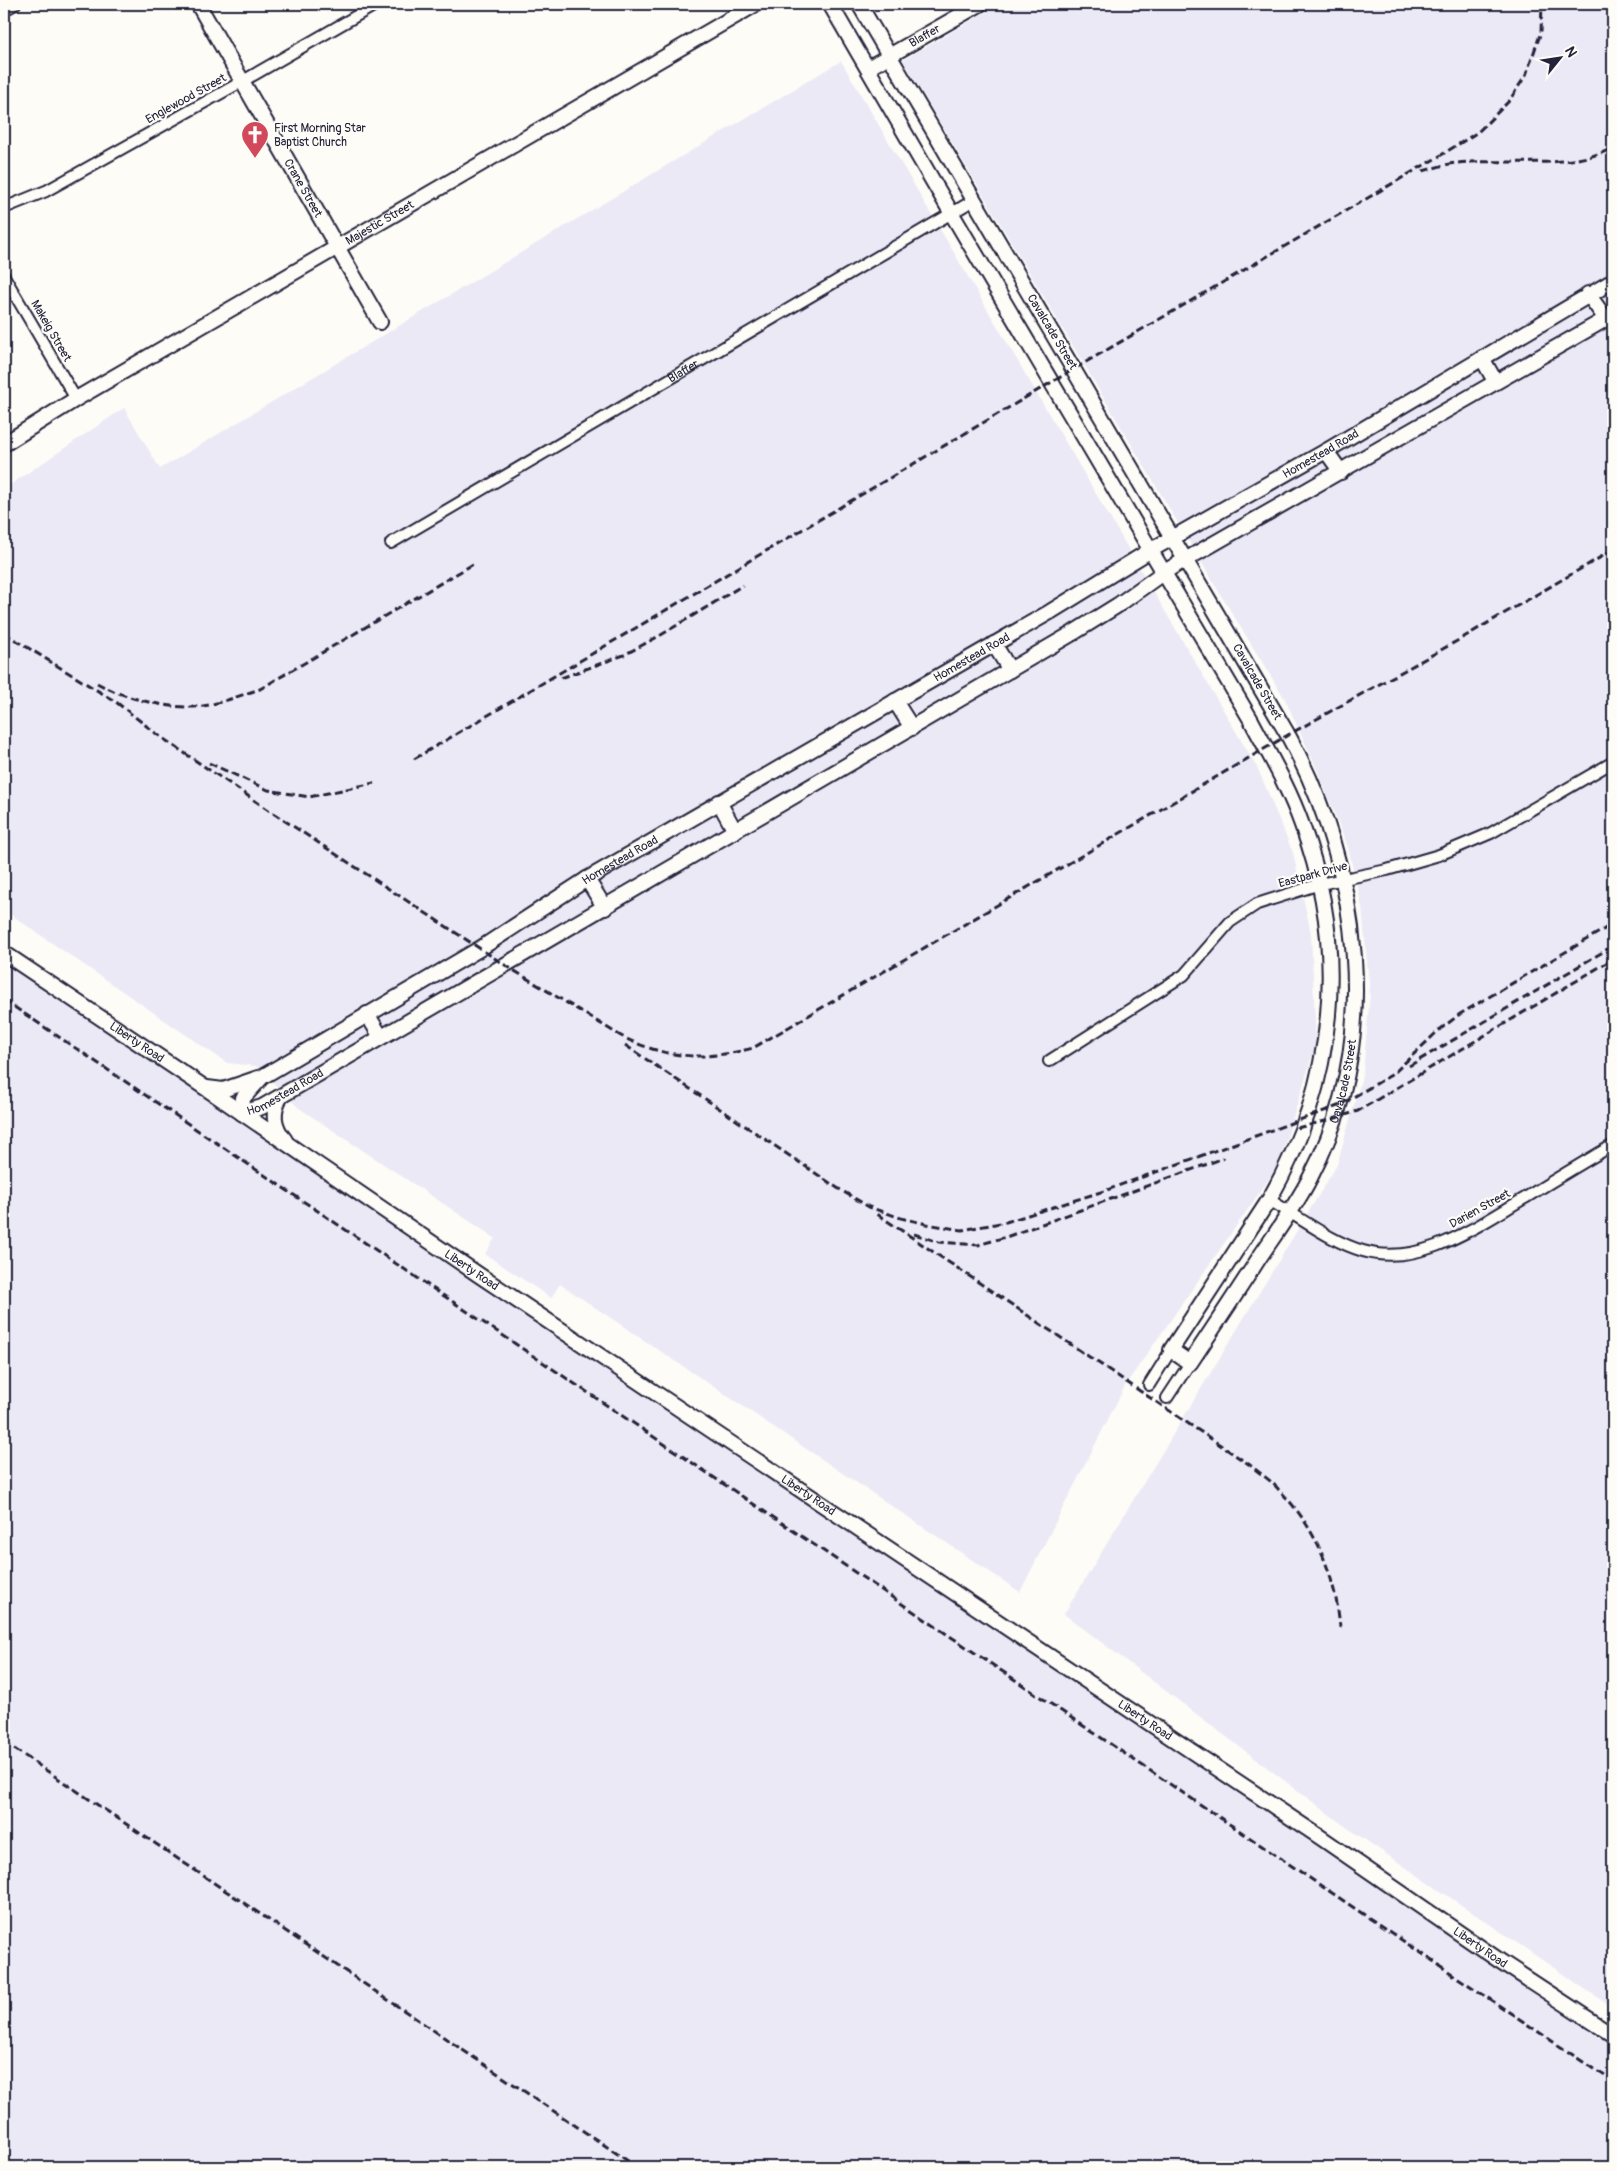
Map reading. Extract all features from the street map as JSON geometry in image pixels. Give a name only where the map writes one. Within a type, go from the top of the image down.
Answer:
[{"type":"main road","name":"Crane Street","points":[[198,4],[380,322]]},
{"type":"main road","name":"Majestic Street","points":[[4,444],[76,399],[756,4]]},
{"type":"main road","name":"Cavalcade Street","points":[[830,4],[1251,720],[1289,791],[1308,840],[1320,884],[1326,920],[1330,993],[1327,1028],[1317,1086],[1294,1152],[1269,1200],[1171,1350]]},
{"type":"main road","name":"Cavalcade Street","points":[[859,4],[1271,707],[1313,786],[1331,832],[1344,879],[1355,950],[1354,995],[1350,1052],[1338,1106],[1310,1177],[1290,1212],[1190,1363]]},
{"type":"main road","name":"Blaffer","points":[[868,68],[980,4]]},
{"type":"main road","name":"Homestead Road","points":[[1610,317],[1495,381],[1341,472],[1164,572],[1118,605],[1010,670],[605,908],[259,1109],[242,1113],[243,1098],[262,1077],[481,948],[587,879],[994,644],[1151,550],[1326,451],[1588,294],[1613,281]]},
{"type":"main road","points":[[1588,294],[1610,317]]},
{"type":"main road","points":[[1482,358],[1495,381]]},
{"type":"main road","points":[[1326,451],[1341,472]]},
{"type":"main road","points":[[994,644],[1010,670]]},
{"type":"main road","points":[[895,701],[912,728]]},
{"type":"main road","points":[[1251,720],[1271,707]]},
{"type":"main road","points":[[719,802],[735,831]]},
{"type":"main road","points":[[587,879],[605,908]]},
{"type":"main road","name":"Liberty Road","points":[[4,953],[518,1301],[1613,2035]]},
{"type":"main road","points":[[1330,993],[1354,995]]},
{"type":"main road","points":[[367,1014],[381,1037]]},
{"type":"main road","points":[[204,1087],[224,1090],[262,1077]]},
{"type":"main road","points":[[281,1096],[275,1110],[276,1125],[284,1139],[297,1150]]},
{"type":"main road","points":[[1171,1350],[1190,1363]]},
{"type":"street","points":[[4,10],[15,4]]},
{"type":"street","name":"Englewood Street","points":[[4,208],[46,191],[377,4]]},
{"type":"street","name":"Blaffer","points":[[391,544],[974,200]]},
{"type":"street","name":"Makeig Street","points":[[4,276],[76,399]]},
{"type":"street","name":"Eastpark Drive","points":[[1049,1062],[1184,976],[1230,922],[1257,904],[1320,884],[1387,870],[1439,855],[1492,832],[1613,762]]},
{"type":"street","name":"Darien Street","points":[[1269,1200],[1325,1234],[1363,1251],[1384,1254],[1407,1253],[1431,1247],[1464,1234],[1613,1145]]},
{"type":"street","name":"Cavalcade Street","points":[[1149,1385],[1171,1350]]},
{"type":"street","name":"Cavalcade Street","points":[[1167,1398],[1190,1363]]},
{"type":"shaded area","points":[[1000,4],[1613,4],[1613,2008],[1342,1824],[1064,1614],[1337,1165],[1363,1073],[1370,994],[1362,907],[1348,847],[1316,767],[1285,699],[1222,597],[903,60]]},
{"type":"shaded area","points":[[841,61],[1258,769],[1293,853],[1311,933],[1316,1044],[1278,1166],[1126,1384],[1020,1592],[560,1284],[551,1298],[485,1254],[495,1238],[299,1108],[256,1066],[227,1063],[4,910],[4,489],[124,408],[160,469]]},
{"type":"shaded area","points":[[4,963],[1613,2039],[1613,2167],[4,2167]]},
{"type":"railway","points":[[414,759],[1478,132],[1509,101],[1526,75],[1541,32],[1542,4]]},
{"type":"railway","points":[[1423,171],[1457,163],[1556,162],[1595,155],[1613,148]]},
{"type":"railway","points":[[4,633],[116,702],[158,735],[273,813],[505,965],[621,1036],[638,1044],[670,1053],[702,1056],[753,1048],[1288,735],[1457,641],[1613,550]]},
{"type":"railway","points":[[97,683],[120,694],[148,702],[177,707],[203,706],[232,699],[260,689],[475,563]]},
{"type":"railway","points":[[561,678],[624,655],[661,635],[743,585]]},
{"type":"railway","points":[[209,763],[268,790],[309,797],[374,783]]},
{"type":"railway","points":[[625,1045],[839,1189],[869,1207],[901,1218],[962,1230],[1006,1222],[1104,1191],[1338,1106],[1393,1074],[1438,1031],[1460,1014],[1613,924]]},
{"type":"railway","points":[[1409,1066],[1613,946]]},
{"type":"railway","points":[[1297,1128],[1358,1111],[1613,959]]},
{"type":"railway","points":[[4,1000],[1613,2082]]},
{"type":"railway","points":[[914,1234],[939,1242],[978,1245],[1006,1237],[1224,1158]]},
{"type":"railway","points":[[877,1214],[1250,1465],[1272,1483],[1292,1504],[1314,1536],[1329,1572],[1338,1609],[1340,1628]]},
{"type":"railway","points":[[4,1742],[637,2167]]},
{"type":"place","name":"First Morning Star Baptist Church","points":[[255,159]]}]
